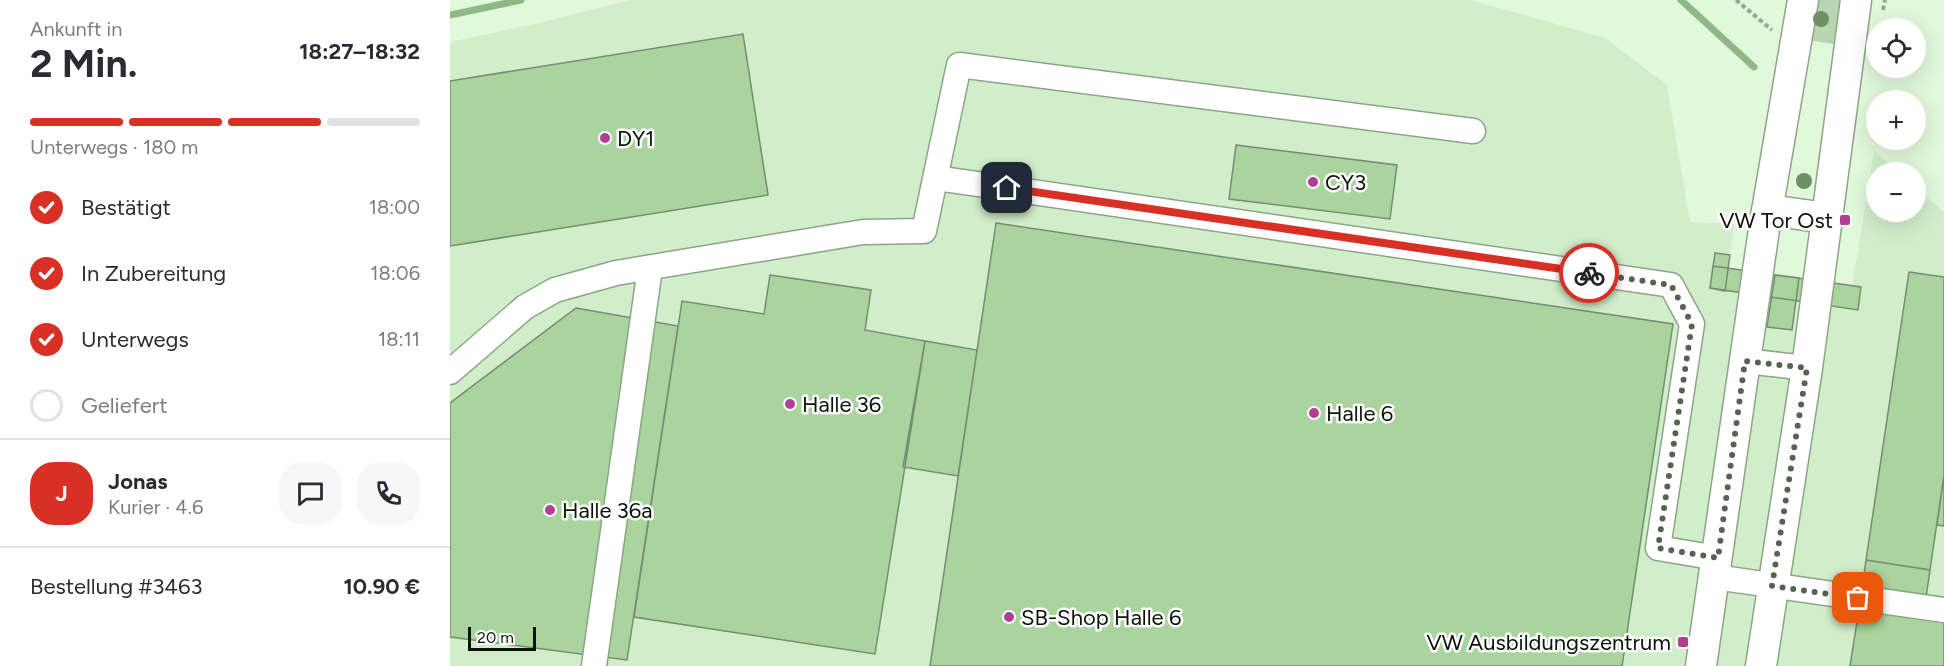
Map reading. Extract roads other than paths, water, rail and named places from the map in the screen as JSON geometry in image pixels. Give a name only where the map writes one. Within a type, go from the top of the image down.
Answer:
[{"type":"street","points":[[1701,666],[1757,275],[1803,0]]},
{"type":"street","points":[[1761,666],[1807,368],[1856,0]]},
{"type":"street","points":[[450,372],[525,307],[555,290],[616,273],[863,232],[924,231],[959,65],[1473,131]]},
{"type":"street","points":[[936,178],[1671,285],[1692,324],[1658,548],[1772,586],[1944,610]]},
{"type":"street","points":[[1767,210],[1827,218]]},
{"type":"street","points":[[594,666],[650,268]]},
{"type":"street","points":[[1745,361],[1807,368]]},
{"type":"waterway","points":[[450,15],[521,0]]},
{"type":"waterway","points":[[1681,0],[1754,67]]},
{"type":"place","name":"DY1","points":[[605,138]]},
{"type":"place","name":"CY3","points":[[1313,182]]},
{"type":"place","name":"VW Tor Ost","points":[[1845,220]]},
{"type":"place","name":"Halle 36","points":[[790,404]]},
{"type":"place","name":"Halle 6","points":[[1314,413]]},
{"type":"place","name":"Halle 36a","points":[[550,510]]},
{"type":"place","name":"SB-Shop Halle 6","points":[[1009,617]]},
{"type":"place","name":"VW Ausbildungszentrum","points":[[1683,642]]}]
